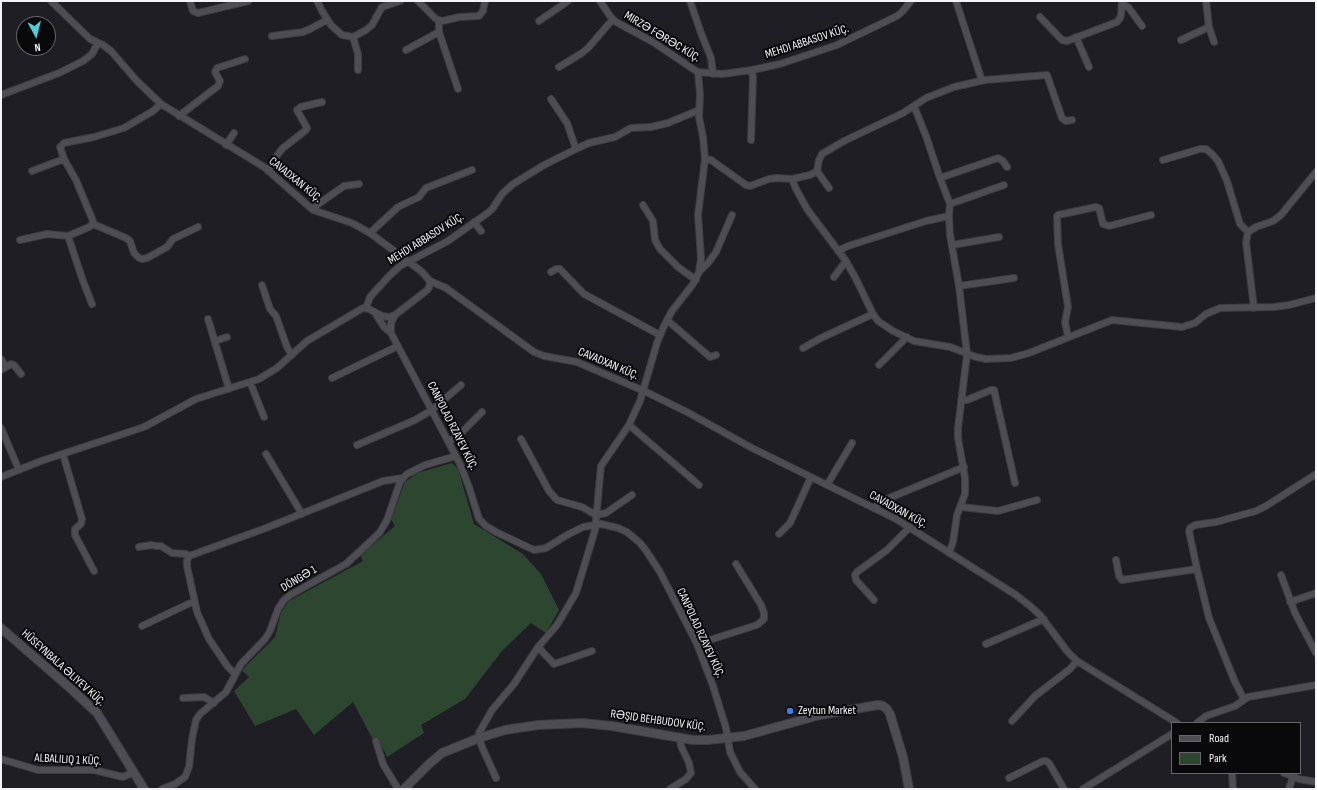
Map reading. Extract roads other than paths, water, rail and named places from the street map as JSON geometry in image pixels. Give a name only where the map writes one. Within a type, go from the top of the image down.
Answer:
[{"type":"street","name":"CAVADXAN KÜÇ.","points":[[51,1],[85,35],[111,51],[137,81],[161,104],[268,171],[313,210],[352,223],[370,233],[425,274],[430,281],[446,288],[534,352],[544,356],[577,362],[644,391],[687,412],[746,445],[910,527],[1016,595],[1037,611],[1067,651],[1077,661],[1175,722]]},
{"type":"street","points":[[190,1],[193,11],[198,13],[248,1]]},
{"type":"street","points":[[318,1],[327,20],[342,35],[354,37],[372,25],[382,7],[400,1]]},
{"type":"street","points":[[418,1],[436,19],[439,20],[479,16],[483,11],[485,1]]},
{"type":"street","points":[[539,21],[568,1]]},
{"type":"street","name":"MIRZƏ FƏRƏC KÜÇ.","points":[[600,1],[613,19],[653,42],[698,72]]},
{"type":"street","points":[[690,1],[712,62],[712,74]]},
{"type":"street","name":"MEHDI ABBASOV KÜÇ.","points":[[698,72],[712,74],[736,73],[797,59],[848,41],[897,16],[911,1]]},
{"type":"street","points":[[956,1],[982,81]]},
{"type":"street","points":[[1206,1],[1209,27],[1214,42]]},
{"type":"street","points":[[1122,2],[1129,8],[1142,26]]},
{"type":"street","points":[[1040,17],[1062,40],[1067,41],[1117,22],[1120,18],[1122,2]]},
{"type":"street","points":[[559,67],[588,48],[613,19]]},
{"type":"street","points":[[272,36],[303,32],[314,28],[327,20]]},
{"type":"street","points":[[439,20],[439,32],[458,89]]},
{"type":"street","points":[[1181,40],[1209,27]]},
{"type":"street","points":[[406,50],[439,32]]},
{"type":"street","points":[[354,37],[358,54],[358,70]]},
{"type":"street","points":[[1076,37],[1089,67]]},
{"type":"street","points":[[1,95],[59,73],[83,61],[92,54],[98,43]]},
{"type":"street","points":[[179,116],[218,86],[220,81],[215,72],[217,68],[245,59]]},
{"type":"street","points":[[751,140],[754,78],[752,70]]},
{"type":"street","points":[[496,778],[478,738],[482,728],[492,710],[514,684],[538,648],[557,625],[576,593],[593,537],[601,466],[629,425],[644,391],[660,335],[667,320],[696,280],[699,272],[700,258],[698,215],[705,159],[699,110],[700,95],[698,72]]},
{"type":"street","points":[[829,188],[817,171],[822,154],[844,141],[903,113],[926,98],[942,91],[982,81],[1047,76],[1062,118],[1066,121],[1072,120]]},
{"type":"street","points":[[551,99],[567,123],[576,149]]},
{"type":"street","points":[[268,171],[283,148],[307,128],[297,110],[301,107],[322,102]]},
{"type":"street","points":[[93,224],[92,215],[64,159],[60,147],[61,144],[119,130],[137,121],[161,104]]},
{"type":"street","points":[[914,106],[950,204],[949,216],[952,245],[959,286],[967,354],[958,438],[964,467],[965,494],[956,520],[953,542],[949,553]]},
{"type":"street","name":"MEHDI ABBASOV KÜÇ.","points":[[366,308],[370,297],[389,276],[408,261],[448,241],[494,208],[502,194],[513,184],[544,165],[589,143],[615,137],[631,128],[651,127],[668,123],[699,110]]},
{"type":"street","points":[[226,145],[234,133]]},
{"type":"street","points":[[1163,160],[1200,149],[1206,149],[1212,154],[1218,161],[1227,181],[1240,224],[1248,232]]},
{"type":"street","points":[[940,178],[998,158],[1003,161],[1007,167]]},
{"type":"street","points":[[32,171],[64,159]]},
{"type":"street","points":[[705,159],[711,160],[746,185],[750,186],[769,179],[792,179],[810,175],[817,171]]},
{"type":"street","points":[[370,233],[398,207],[420,197],[426,188],[472,170]]},
{"type":"street","points":[[1254,308],[1246,242],[1248,232],[1256,227],[1273,221],[1281,215],[1316,172]]},
{"type":"street","points":[[792,179],[807,209],[846,261],[872,314],[878,321],[907,337],[924,343],[950,347],[967,354],[986,359],[1011,358],[1029,353],[1112,320],[1182,327],[1195,323],[1206,314],[1220,308],[1254,308],[1289,305],[1316,298]]},
{"type":"street","points":[[313,210],[317,205],[344,186],[359,184]]},
{"type":"street","points":[[950,204],[1004,185]]},
{"type":"street","points":[[643,205],[653,221],[655,240],[660,249],[678,267],[696,280]]},
{"type":"street","points":[[1068,337],[1065,326],[1068,307],[1058,244],[1057,216],[1096,207],[1099,208],[1103,224],[1109,226],[1151,215]]},
{"type":"street","points":[[699,272],[713,257],[732,215]]},
{"type":"street","points":[[838,251],[848,246],[919,223],[949,216]]},
{"type":"street","points":[[474,222],[481,230]]},
{"type":"street","points":[[93,224],[130,240],[134,252],[139,258],[142,259],[147,258],[167,247],[174,239],[198,227]]},
{"type":"street","points":[[20,240],[47,234],[68,236],[78,233],[93,224]]},
{"type":"street","points":[[68,236],[78,268],[92,304]]},
{"type":"street","points":[[952,245],[999,238]]},
{"type":"street","points":[[834,277],[846,261]]},
{"type":"street","points":[[551,272],[556,269],[560,270],[584,294],[660,335]]},
{"type":"street","points":[[959,286],[1014,278]]},
{"type":"street","points":[[391,333],[391,323],[395,315],[426,291],[429,288],[430,281]]},
{"type":"street","points":[[262,285],[270,309],[276,316],[286,347],[292,355]]},
{"type":"street","points":[[1,478],[63,454],[144,427],[196,399],[250,382],[270,373],[315,336],[356,312],[366,308],[385,317],[395,315]]},
{"type":"street","name":"CANPOLAD RZAYEV KÜÇ.","points":[[374,312],[391,333],[449,442],[466,477],[479,519],[486,526],[530,548],[538,550],[550,546],[576,530],[595,525],[606,525],[618,528],[634,537],[645,549],[660,572],[696,644],[713,686],[726,728],[730,752],[740,772],[755,789]]},
{"type":"street","points":[[803,348],[872,314]]},
{"type":"street","points":[[208,319],[229,389]]},
{"type":"street","points":[[667,320],[710,357],[716,355]]},
{"type":"street","points":[[215,341],[227,337]]},
{"type":"street","points":[[879,365],[907,337]]},
{"type":"street","points":[[332,378],[398,346]]},
{"type":"street","points":[[1,359],[4,369],[12,364],[21,374]]},
{"type":"street","points":[[250,382],[264,417]]},
{"type":"street","points":[[357,445],[409,423],[432,410],[461,385]]},
{"type":"street","points":[[961,400],[967,400],[994,390],[1015,484]]},
{"type":"street","points":[[449,442],[460,434],[482,412]]},
{"type":"street","points":[[629,425],[700,484]]},
{"type":"street","points":[[1,428],[19,470]]},
{"type":"street","points":[[521,439],[552,496],[557,500],[582,507],[596,515],[606,513],[632,494]]},
{"type":"street","points":[[827,485],[852,443]]},
{"type":"street","points":[[63,454],[82,519],[81,524],[75,529],[75,536],[94,571]]},
{"type":"street","points":[[266,454],[302,514]]},
{"type":"street","points":[[139,547],[151,545],[161,546],[172,553],[186,554],[189,556],[266,528],[383,481],[402,478],[410,472],[425,465],[456,456]]},
{"type":"street","points":[[874,508],[882,501],[964,467]]},
{"type":"street","points":[[1244,699],[1235,682],[1212,628],[1189,530],[1191,526],[1224,520],[1256,511],[1316,474]]},
{"type":"street","points":[[779,534],[790,523],[811,477]]},
{"type":"street","name":"DÖNGƏ 1","points":[[162,789],[175,784],[185,777],[187,773],[196,720],[200,714],[226,692],[241,664],[268,635],[278,609],[284,600],[290,595],[346,564],[380,532],[387,520],[402,478]]},
{"type":"street","points":[[961,507],[998,511],[1037,500]]},
{"type":"street","points":[[874,600],[856,580],[855,575],[892,546],[910,527]]},
{"type":"street","points":[[189,556],[187,566],[194,602],[200,618],[209,639],[228,667],[235,674]]},
{"type":"street","points":[[1116,560],[1119,576],[1122,580],[1197,569]]},
{"type":"street","points":[[696,644],[757,625],[762,622],[764,618],[761,605],[736,564]]},
{"type":"street","points":[[1281,575],[1294,613],[1316,653]]},
{"type":"street","points":[[1290,602],[1316,593]]},
{"type":"street","points":[[142,626],[194,602]]},
{"type":"street","points":[[986,644],[1044,619]]},
{"type":"street","name":"HÜSEYNBALA ƏLIYEV KÜÇ.","points":[[1,628],[97,713],[144,789]]},
{"type":"street","points":[[538,648],[554,664],[592,651]]},
{"type":"street","points":[[1012,721],[1035,696],[1070,669],[1077,661]]},
{"type":"street","points":[[1198,722],[1206,716],[1235,706],[1244,699],[1256,695],[1316,685]]},
{"type":"street","points":[[183,698],[204,697],[214,703]]},
{"type":"street","name":"RƏŞID BEHBUDOV KÜÇ.","points":[[404,789],[429,764],[442,754],[478,738],[516,728],[582,723],[629,728],[680,738],[701,740],[728,738],[757,733],[834,712],[878,705],[887,709],[893,722],[906,769],[909,789]]},
{"type":"street","points":[[1083,789],[1171,735]]},
{"type":"street","points":[[670,789],[691,774],[689,763],[681,746],[680,738]]},
{"type":"street","points":[[376,741],[382,764],[398,789]]},
{"type":"street","points":[[1,759],[31,769],[45,771],[94,770],[123,777],[134,772]]},
{"type":"street","points":[[1009,778],[1043,761],[1049,762],[1064,789]]},
{"type":"street","points":[[1232,774],[1233,789]]},
{"type":"street","points":[[1286,774],[1316,782]]},
{"type":"street","points":[[1289,789],[1293,777]]},
{"type":"place","name":"Zeytun Market","points":[[790,711]]}]
